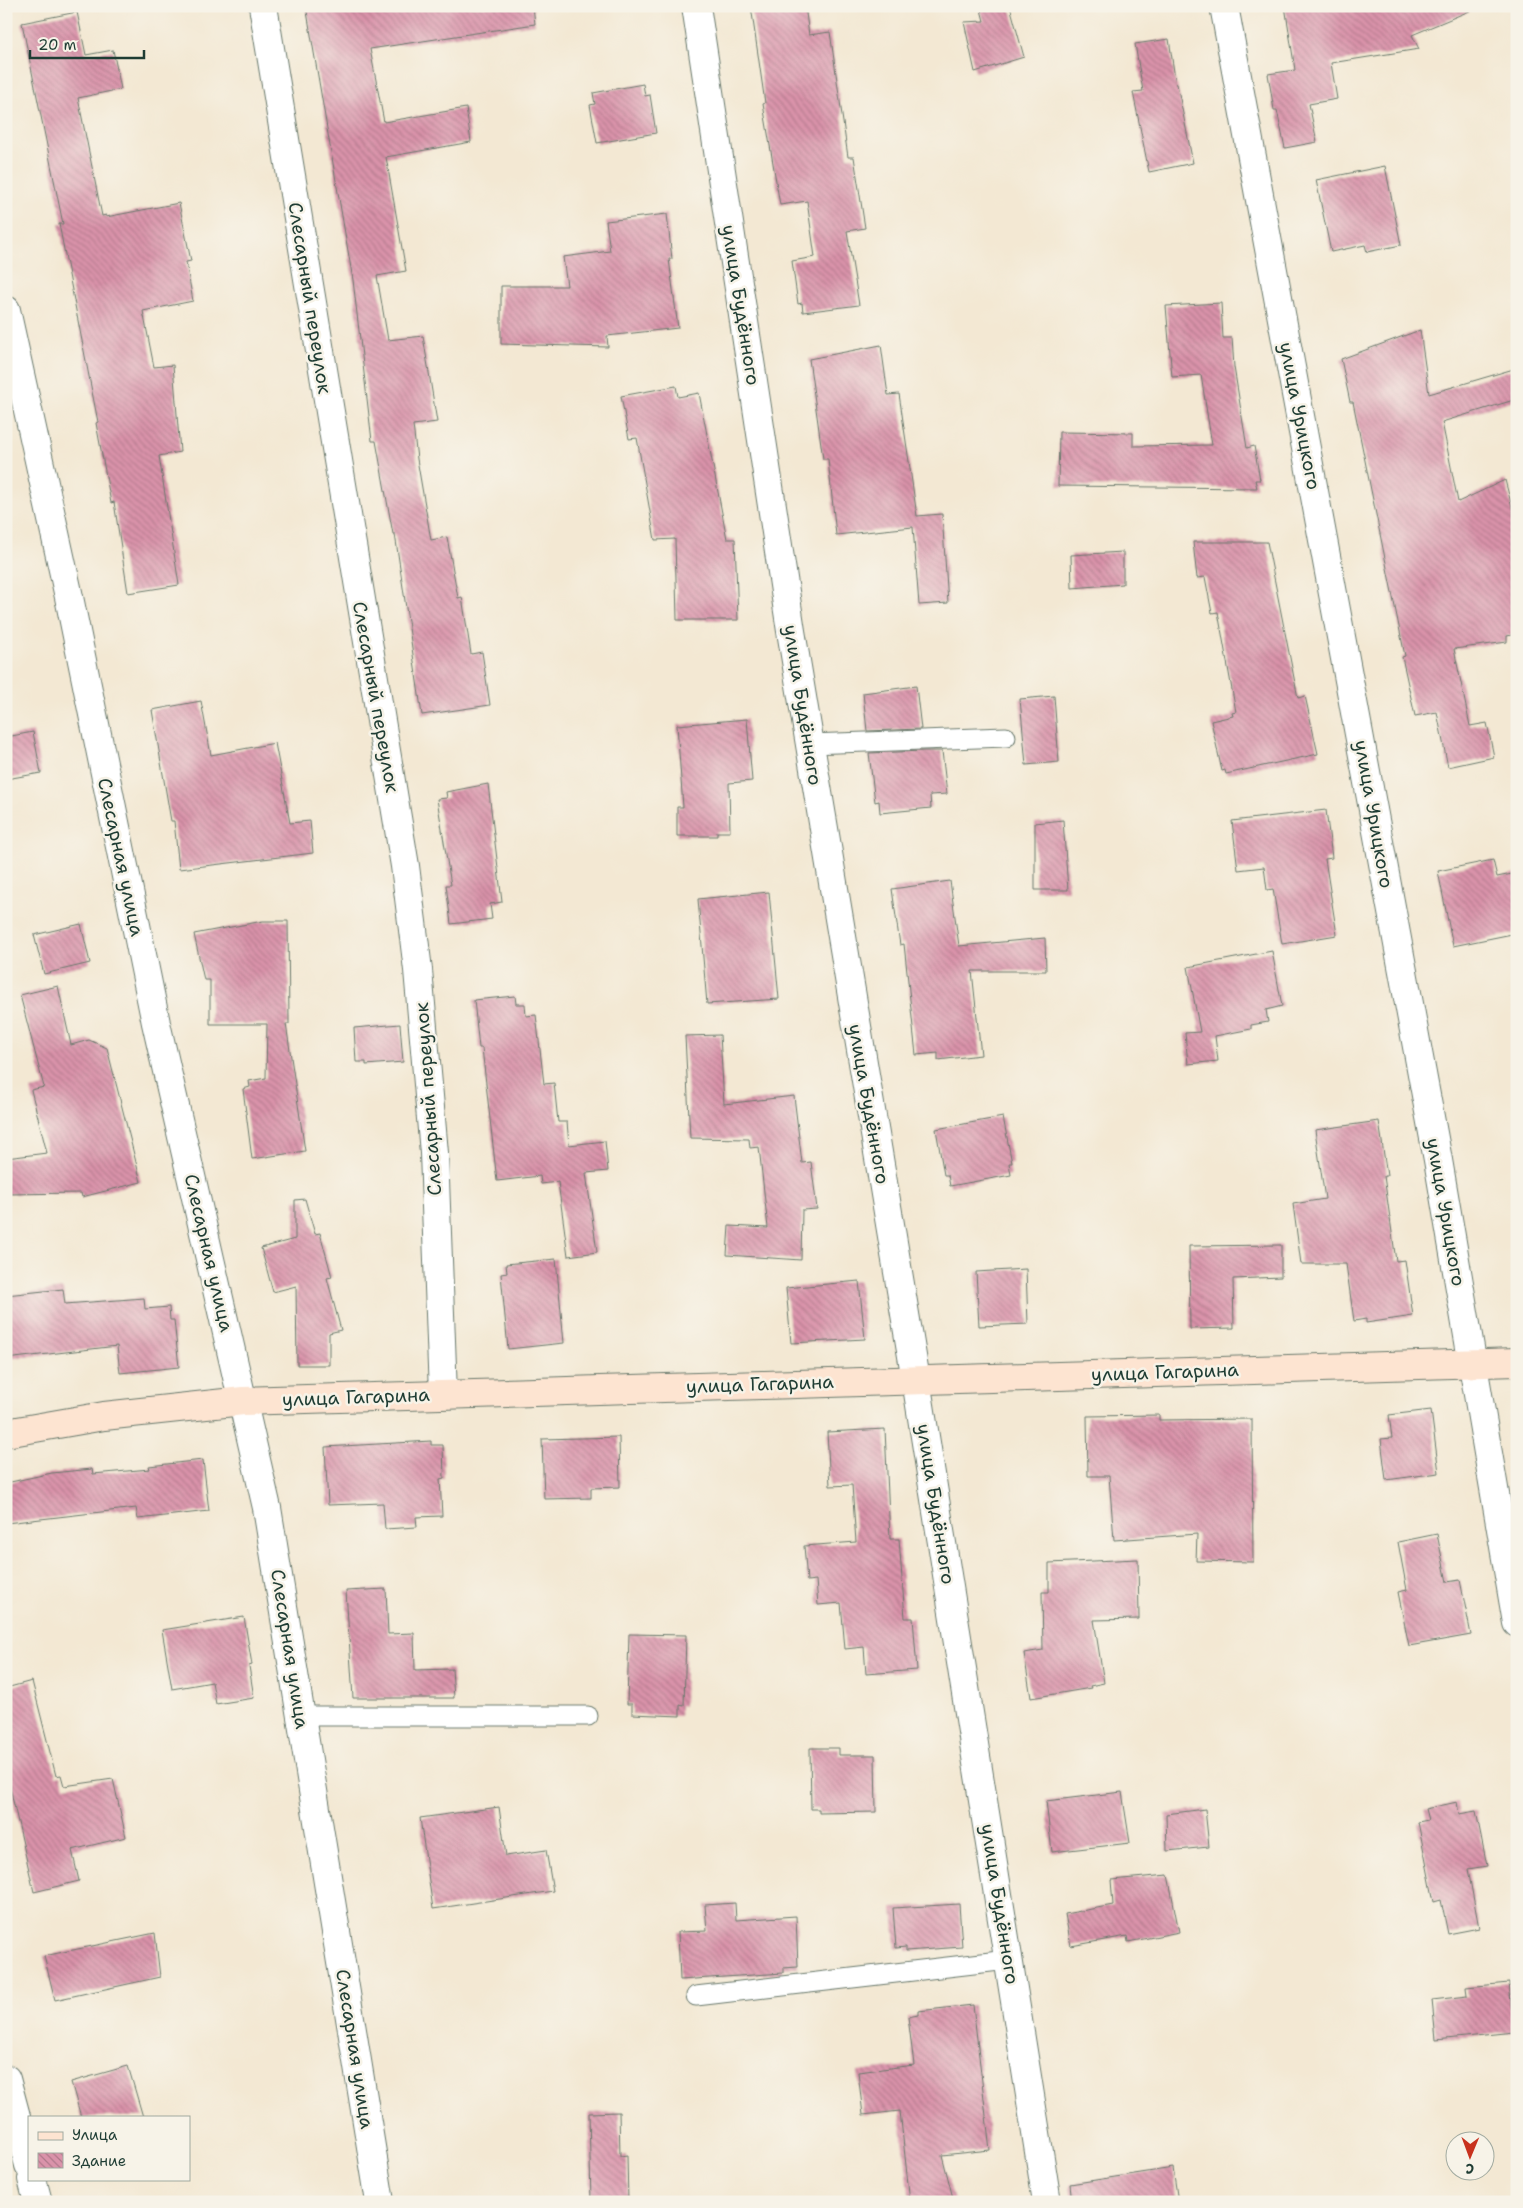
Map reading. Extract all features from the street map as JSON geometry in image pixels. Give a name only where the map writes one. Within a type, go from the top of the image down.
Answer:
[{"type":"main road","name":"улица Гагарина","points":[[6,1433],[104,1416],[243,1401],[1517,1362]]},
{"type":"street","name":"Слесарный переулок","points":[[263,6],[405,866],[418,970],[434,1153],[443,1394]]},
{"type":"street","name":"улица Будённого","points":[[696,6],[809,744],[916,1380],[1047,2202]]},
{"type":"street","name":"улица Урицкого","points":[[1224,6],[1434,1140],[1517,1623]]},
{"type":"street","name":"Слесарная улица","points":[[6,310],[69,597],[154,1014],[272,1535],[380,2202]]},
{"type":"street","points":[[6,2079],[28,2161]]},
{"type":"street","points":[[32,2180],[38,2202]]},
{"type":"lane","points":[[809,744],[1006,737]]},
{"type":"lane","points":[[300,1716],[588,1716]]},
{"type":"lane","points":[[696,1996],[1008,1960]]},
{"type":"building","points":[[306,6],[362,6],[363,13],[406,6],[533,6],[535,24],[370,49],[384,122],[466,108],[471,142],[386,157],[406,271],[377,276],[388,340],[423,336],[437,422],[413,425],[431,540],[447,537],[458,598],[462,597],[471,654],[482,652],[490,705],[422,715],[395,534],[393,534],[376,441],[372,441],[353,280]]},
{"type":"building","points":[[751,6],[805,6],[809,35],[830,32],[848,157],[854,157],[865,228],[847,231],[859,305],[803,312],[802,303],[798,304],[792,261],[815,257],[807,201],[780,205],[763,104],[765,103]]},
{"type":"building","points":[[980,6],[1010,6],[1024,57],[975,72],[964,22],[984,21]]},
{"type":"building","points":[[1285,6],[1479,7],[1412,35],[1419,49],[1331,63],[1337,99],[1309,104],[1317,142],[1285,148],[1277,110],[1274,110],[1268,74],[1295,70]]},
{"type":"building","points":[[77,12],[86,55],[113,50],[121,89],[78,98],[102,216],[106,215],[106,217],[179,203],[191,261],[186,262],[193,301],[143,311],[154,367],[173,365],[180,452],[159,456],[179,585],[128,593],[114,502],[111,503],[96,423],[98,422],[59,224],[63,224],[22,23]]},
{"type":"building","points":[[1169,39],[1176,85],[1193,163],[1149,172],[1133,92],[1143,91],[1135,44]]},
{"type":"building","points":[[643,84],[645,96],[650,95],[656,133],[597,143],[590,105],[595,104],[593,93]]},
{"type":"building","points":[[1385,166],[1401,245],[1367,252],[1365,245],[1331,252],[1316,180]]},
{"type":"building","points":[[667,214],[672,259],[669,259],[678,328],[607,336],[608,347],[501,344],[501,286],[567,286],[563,257],[610,251],[606,221]]},
{"type":"building","points":[[1221,303],[1223,338],[1232,338],[1234,367],[1247,448],[1254,446],[1260,480],[1255,480],[1257,488],[1058,486],[1059,432],[1133,433],[1133,446],[1212,445],[1201,375],[1172,377],[1166,306]]},
{"type":"building","points":[[1420,330],[1429,394],[1517,368],[1517,399],[1442,422],[1458,502],[1505,480],[1517,526],[1517,634],[1507,636],[1507,642],[1454,649],[1470,726],[1487,723],[1494,757],[1448,767],[1437,712],[1415,716],[1402,657],[1405,656],[1353,402],[1350,402],[1341,359]]},
{"type":"building","points":[[881,345],[888,395],[899,394],[917,516],[942,514],[948,603],[919,605],[913,527],[836,535],[828,459],[823,459],[809,359]]},
{"type":"building","points":[[676,386],[678,397],[699,393],[727,539],[735,539],[738,620],[677,620],[675,539],[655,540],[637,438],[629,439],[621,396]]},
{"type":"building","points":[[1193,542],[1267,542],[1298,698],[1305,696],[1318,754],[1226,774],[1225,770],[1222,771],[1211,721],[1233,716],[1232,713],[1236,712],[1218,612],[1212,613],[1205,577],[1197,578]]},
{"type":"building","points":[[1123,552],[1123,584],[1072,588],[1071,555]]},
{"type":"building","points":[[916,686],[921,729],[867,731],[863,693]]},
{"type":"building","points":[[1054,696],[1059,762],[1026,765],[1020,699]]},
{"type":"building","points":[[201,701],[211,755],[275,743],[290,823],[310,821],[313,853],[179,869],[174,821],[171,821],[152,710]]},
{"type":"building","points":[[747,719],[752,781],[729,783],[730,832],[717,832],[717,836],[677,836],[677,807],[683,807],[677,725]]},
{"type":"building","points":[[33,732],[41,773],[6,779],[6,737]]},
{"type":"building","points":[[942,751],[947,794],[930,795],[931,808],[880,813],[879,801],[875,802],[869,753]]},
{"type":"building","points":[[488,784],[502,902],[490,904],[492,919],[451,924],[446,885],[451,885],[437,799],[447,798],[446,792]]},
{"type":"building","points":[[1326,810],[1332,858],[1325,859],[1337,935],[1282,944],[1273,889],[1267,890],[1264,867],[1238,870],[1232,821]]},
{"type":"building","points":[[1063,820],[1068,890],[1035,890],[1035,823]]},
{"type":"building","points":[[1493,860],[1497,877],[1517,873],[1517,933],[1453,946],[1438,871]]},
{"type":"building","points":[[950,881],[959,946],[1045,938],[1046,971],[972,971],[981,1055],[938,1060],[938,1053],[916,1055],[904,944],[900,945],[892,889]]},
{"type":"building","points":[[769,892],[779,999],[707,1004],[698,899]]},
{"type":"building","points":[[263,921],[288,921],[289,1024],[286,1024],[305,1151],[252,1159],[243,1089],[250,1087],[249,1081],[266,1078],[267,1024],[210,1024],[210,980],[204,980],[194,934]]},
{"type":"building","points":[[81,924],[90,963],[44,974],[34,935]]},
{"type":"building","points":[[1272,951],[1282,1006],[1266,1010],[1268,1022],[1251,1025],[1251,1029],[1215,1036],[1218,1061],[1188,1064],[1185,1033],[1200,1032],[1188,967]]},
{"type":"building","points":[[58,986],[71,1045],[89,1040],[107,1048],[141,1182],[82,1197],[81,1193],[6,1194],[6,1158],[47,1153],[31,1090],[44,1087],[20,995]]},
{"type":"building","points":[[515,996],[516,1004],[525,1004],[526,1016],[536,1015],[544,1084],[554,1083],[558,1122],[567,1122],[569,1145],[605,1141],[608,1171],[586,1173],[597,1252],[568,1256],[558,1182],[541,1184],[540,1176],[497,1181],[482,1048],[479,1048],[474,1000]]},
{"type":"building","points":[[400,1024],[403,1062],[366,1065],[366,1062],[356,1062],[354,1028]]},
{"type":"building","points":[[720,1035],[724,1104],[794,1096],[802,1163],[811,1162],[817,1209],[802,1210],[801,1260],[727,1255],[729,1226],[768,1228],[759,1147],[750,1148],[749,1139],[690,1138],[685,1036]]},
{"type":"building","points":[[1003,1117],[1012,1163],[1009,1163],[1011,1175],[950,1186],[948,1175],[944,1175],[936,1129]]},
{"type":"building","points":[[1379,1121],[1387,1176],[1384,1176],[1396,1261],[1405,1260],[1413,1316],[1366,1323],[1366,1319],[1354,1321],[1346,1264],[1301,1264],[1293,1204],[1325,1199],[1315,1130]]},
{"type":"building","points":[[305,1199],[315,1234],[320,1233],[332,1277],[327,1278],[341,1330],[329,1333],[329,1365],[297,1365],[296,1286],[273,1292],[261,1248],[295,1239],[295,1200]]},
{"type":"building","points":[[1281,1245],[1281,1277],[1233,1279],[1234,1328],[1190,1329],[1189,1246]]},
{"type":"building","points":[[556,1259],[564,1343],[508,1349],[501,1274],[507,1273],[506,1264]]},
{"type":"building","points":[[1026,1269],[1028,1324],[979,1326],[976,1272]]},
{"type":"building","points":[[859,1281],[865,1339],[791,1343],[786,1288]]},
{"type":"building","points":[[63,1289],[65,1304],[144,1298],[145,1309],[169,1307],[170,1320],[174,1320],[179,1367],[120,1373],[117,1346],[6,1359],[6,1295]]},
{"type":"building","points":[[1431,1410],[1439,1473],[1386,1480],[1381,1439],[1392,1438],[1389,1415]]},
{"type":"building","points":[[1159,1415],[1159,1420],[1252,1419],[1253,1562],[1196,1561],[1197,1534],[1114,1540],[1109,1476],[1088,1476],[1087,1416]]},
{"type":"building","points":[[885,1429],[890,1539],[899,1539],[905,1618],[913,1618],[917,1670],[866,1674],[864,1647],[845,1649],[841,1603],[818,1605],[816,1580],[807,1581],[804,1546],[856,1542],[852,1485],[830,1486],[827,1432]]},
{"type":"building","points":[[619,1437],[620,1487],[591,1488],[591,1498],[544,1499],[542,1439]]},
{"type":"building","points":[[431,1441],[431,1445],[443,1445],[444,1478],[440,1479],[442,1516],[416,1517],[417,1527],[385,1529],[383,1503],[328,1505],[325,1447]]},
{"type":"building","points":[[203,1460],[209,1511],[138,1519],[136,1508],[6,1523],[6,1483],[52,1473],[92,1469],[93,1474],[150,1469],[149,1466]]},
{"type":"building","points":[[1437,1534],[1447,1582],[1460,1580],[1471,1635],[1409,1646],[1398,1592],[1407,1590],[1398,1542]]},
{"type":"building","points":[[1138,1559],[1139,1619],[1094,1620],[1104,1683],[1090,1686],[1091,1688],[1031,1698],[1024,1653],[1043,1650],[1042,1592],[1049,1592],[1049,1563]]},
{"type":"building","points":[[386,1589],[388,1634],[414,1633],[415,1670],[452,1669],[454,1698],[353,1698],[346,1591]]},
{"type":"building","points":[[244,1617],[252,1665],[249,1666],[254,1698],[216,1704],[212,1682],[172,1689],[162,1630]]},
{"type":"building","points":[[629,1634],[686,1635],[684,1706],[680,1705],[680,1716],[632,1714],[632,1704],[627,1704]]},
{"type":"building","points":[[32,1681],[56,1776],[61,1775],[64,1786],[113,1779],[126,1837],[72,1850],[79,1881],[34,1892],[6,1770],[6,1688]]},
{"type":"building","points":[[810,1748],[839,1748],[839,1755],[875,1755],[876,1812],[819,1813],[819,1809],[811,1809]]},
{"type":"building","points":[[1122,1792],[1130,1843],[1052,1852],[1046,1801]]},
{"type":"building","points":[[1457,1802],[1459,1814],[1476,1811],[1487,1866],[1468,1869],[1479,1928],[1448,1934],[1441,1900],[1434,1902],[1418,1822],[1428,1820],[1425,1809]]},
{"type":"building","points":[[499,1807],[506,1856],[546,1850],[553,1891],[433,1909],[420,1818]]},
{"type":"building","points":[[1205,1809],[1209,1847],[1167,1851],[1166,1814]]},
{"type":"building","points":[[1168,1875],[1179,1932],[1128,1942],[1127,1936],[1071,1946],[1065,1914],[1113,1905],[1111,1880]]},
{"type":"building","points":[[735,1903],[736,1920],[796,1916],[798,1967],[783,1968],[783,1973],[680,1980],[678,1932],[707,1931],[705,1905]]},
{"type":"building","points":[[959,1904],[962,1947],[906,1951],[906,1947],[896,1948],[893,1908]]},
{"type":"building","points":[[155,1933],[160,1977],[55,2000],[44,1956]]},
{"type":"building","points":[[1509,1983],[1514,2032],[1436,2040],[1432,2000],[1467,1996],[1466,1987]]},
{"type":"building","points":[[973,2005],[990,2150],[942,2155],[954,2202],[910,2202],[900,2111],[863,2115],[858,2072],[914,2065],[908,2017],[918,2015],[918,2011]]},
{"type":"building","points":[[128,2066],[143,2116],[81,2116],[71,2082]]},
{"type":"building","points":[[619,2112],[620,2156],[627,2155],[628,2202],[591,2202],[589,2113]]},
{"type":"building","points":[[1173,2168],[1178,2202],[1072,2202],[1070,2184]]}]
